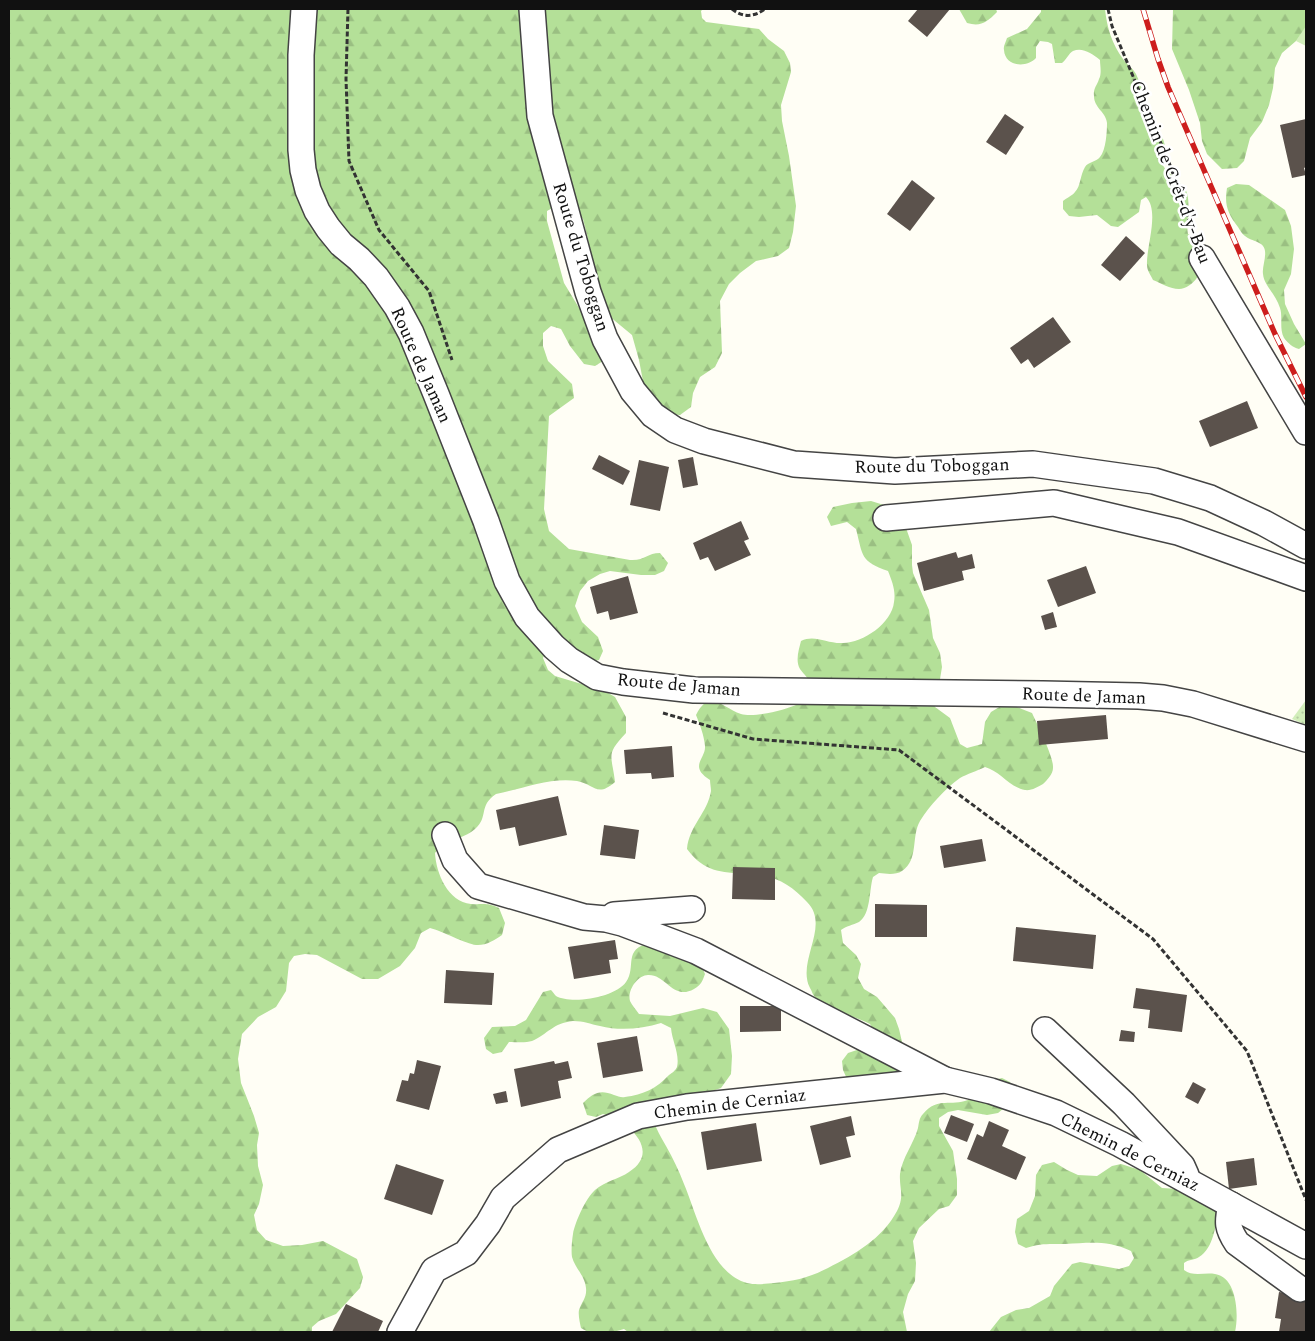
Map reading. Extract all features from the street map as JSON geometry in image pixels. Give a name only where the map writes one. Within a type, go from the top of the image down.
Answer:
[{"type":"street","name":"Route de Jaman","points":[[304,9],[301,55],[301,150],[308,190],[317,211],[328,228],[341,244],[359,258],[376,277],[397,307],[411,333],[436,394],[486,520],[507,581],[527,617],[554,647],[569,660],[597,676],[623,682],[694,690],[1051,694],[1162,698],[1194,704],[1306,739]]},
{"type":"street","name":"Route du Toboggan","points":[[532,9],[540,116],[588,292],[605,339],[633,391],[653,415],[675,430],[704,442],[794,464],[895,470],[1033,464],[1154,481],[1210,498],[1264,523],[1306,546]]},
{"type":"street","name":"Chemin de Crêt-d'y-Bau","points":[[1202,258],[1306,432]]},
{"type":"street","points":[[886,518],[1054,503],[1178,532],[1306,578]]},
{"type":"street","name":"Chemin de Cerniaz","points":[[445,835],[455,860],[478,886],[584,918],[606,919],[650,932],[696,951],[944,1080],[991,1091],[1056,1113],[1120,1144],[1306,1246]]},
{"type":"street","points":[[606,919],[608,915],[692,909]]},
{"type":"street","points":[[1045,1030],[1124,1104],[1182,1166],[1189,1182]]},
{"type":"street","name":"Chemin de Cerniaz","points":[[400,1332],[434,1270],[466,1253],[488,1224],[503,1198],[558,1150],[638,1116],[687,1107],[944,1080]]},
{"type":"street","points":[[1231,1205],[1228,1225],[1231,1235],[1237,1243],[1300,1288]]},
{"type":"path","points":[[732,9],[748,16],[758,14],[765,9]]},
{"type":"path","name":"Chemin de Crêt-d'y-Bau","points":[[1108,9],[1112,26],[1170,165],[1202,258]]},
{"type":"path","points":[[659,710],[666,715],[753,739],[899,750],[1153,939],[1246,1051],[1306,1200]]},
{"type":"green space","points":[[9,9],[703,9],[701,11],[702,18],[706,22],[759,29],[768,39],[784,51],[790,63],[791,72],[781,105],[796,206],[789,248],[778,256],[756,261],[729,284],[720,301],[722,353],[715,367],[700,377],[693,393],[691,407],[680,415],[668,414],[645,392],[632,335],[609,316],[592,268],[583,219],[575,210],[556,206],[547,211],[547,221],[564,283],[602,346],[603,361],[595,366],[584,364],[570,346],[561,329],[551,326],[543,333],[543,346],[548,361],[572,384],[574,398],[549,416],[544,509],[549,531],[569,549],[630,560],[660,553],[668,563],[664,571],[655,575],[610,571],[600,574],[588,581],[580,591],[575,606],[582,622],[598,637],[603,651],[599,660],[589,662],[566,641],[560,640],[546,651],[543,658],[548,670],[555,676],[605,691],[615,697],[626,717],[626,733],[612,751],[615,782],[609,787],[600,790],[577,781],[557,781],[496,794],[487,803],[482,820],[475,829],[465,836],[444,845],[435,853],[441,877],[456,898],[471,904],[488,904],[499,908],[505,923],[502,935],[486,944],[476,945],[430,928],[421,933],[415,948],[400,966],[378,979],[362,979],[317,955],[305,954],[294,956],[289,963],[286,991],[276,1007],[258,1017],[242,1034],[238,1059],[241,1083],[259,1133],[257,1145],[258,1166],[263,1185],[259,1204],[254,1215],[257,1230],[266,1240],[283,1246],[323,1241],[357,1259],[363,1277],[360,1288],[336,1314],[319,1321],[312,1327],[312,1332],[9,1332]]},
{"type":"green space","points":[[959,9],[996,9],[997,12],[984,23],[972,24],[967,23]]},
{"type":"green space","points":[[1041,9],[1105,9],[1113,42],[1123,59],[1136,74],[1160,131],[1166,150],[1166,155],[1161,159],[1162,164],[1187,192],[1188,234],[1200,241],[1204,249],[1201,271],[1197,278],[1186,287],[1176,289],[1166,286],[1153,280],[1148,271],[1147,257],[1152,211],[1146,197],[1141,200],[1139,212],[1118,227],[1111,226],[1097,215],[1069,216],[1063,209],[1063,201],[1077,190],[1085,167],[1098,159],[1102,154],[1106,141],[1107,123],[1095,100],[1094,91],[1101,70],[1100,60],[1094,56],[1077,50],[1073,51],[1062,63],[1055,63],[1052,44],[1040,41],[1036,47],[1036,58],[1032,61],[1017,64],[1012,63],[1005,56],[1004,47],[1007,38],[1027,29],[1041,12]]},
{"type":"green space","points":[[1173,9],[1306,9],[1306,26],[1296,41],[1282,53],[1275,68],[1269,105],[1262,122],[1250,138],[1244,161],[1237,168],[1222,169],[1207,154],[1202,141],[1200,123],[1189,90],[1172,49]]},
{"type":"green space","points":[[1306,25],[1306,46],[1296,41]]},
{"type":"green space","points":[[1236,184],[1249,185],[1285,210],[1291,226],[1294,249],[1291,274],[1284,290],[1285,304],[1306,344],[1299,349],[1289,344],[1284,338],[1281,327],[1280,308],[1264,278],[1264,248],[1260,243],[1243,234],[1228,209],[1226,199],[1227,188]]},
{"type":"green space","points":[[871,501],[884,505],[906,528],[912,545],[913,573],[929,610],[933,638],[940,653],[942,667],[933,700],[935,707],[950,718],[960,744],[967,748],[982,744],[985,722],[991,712],[1006,703],[1032,713],[1048,749],[1053,763],[1053,770],[1043,784],[1030,790],[1014,786],[985,767],[960,778],[938,798],[920,821],[917,827],[911,861],[907,866],[897,873],[879,873],[873,877],[866,913],[859,922],[841,930],[843,943],[856,955],[861,964],[858,978],[864,989],[877,997],[895,1018],[907,1063],[901,1077],[848,1081],[843,1070],[842,1061],[848,1053],[860,1049],[873,1029],[870,1024],[828,1007],[813,995],[807,978],[807,967],[816,922],[813,911],[807,902],[792,888],[775,879],[760,875],[713,869],[693,857],[687,849],[691,833],[706,806],[711,791],[710,780],[700,771],[699,767],[705,751],[703,734],[696,715],[701,707],[711,701],[741,714],[754,715],[786,709],[800,703],[812,685],[800,669],[798,662],[801,641],[811,638],[837,643],[859,640],[882,624],[892,610],[894,594],[888,571],[867,560],[862,552],[856,529],[847,522],[831,526],[827,517],[833,507]]},
{"type":"green space","points":[[1306,700],[1306,725],[1292,719]]},
{"type":"green space","points":[[650,943],[700,963],[705,974],[698,986],[687,992],[675,990],[660,978],[654,976],[648,975],[637,980],[630,992],[630,1001],[639,1014],[670,1016],[703,1008],[717,1012],[729,1029],[732,1056],[731,1074],[721,1088],[703,1094],[682,1095],[672,1098],[653,1119],[678,1169],[706,1241],[714,1255],[723,1268],[734,1277],[747,1283],[771,1283],[808,1277],[838,1263],[867,1245],[884,1230],[897,1211],[901,1196],[901,1168],[923,1114],[934,1105],[968,1100],[993,1080],[1002,1078],[1010,1082],[1013,1087],[1009,1104],[998,1113],[987,1115],[958,1110],[948,1112],[939,1118],[939,1126],[953,1151],[957,1195],[949,1206],[939,1209],[919,1228],[913,1241],[916,1263],[915,1281],[908,1294],[903,1312],[907,1332],[628,1332],[624,1329],[602,1333],[586,1331],[581,1328],[579,1310],[585,1297],[586,1288],[572,1257],[572,1239],[576,1223],[585,1204],[595,1190],[603,1184],[629,1172],[638,1164],[642,1155],[642,1146],[631,1130],[622,1123],[603,1114],[596,1117],[587,1115],[583,1103],[594,1094],[601,1092],[622,1097],[638,1095],[655,1087],[664,1080],[676,1069],[678,1062],[671,1028],[661,1023],[646,1027],[623,1029],[607,1028],[584,1022],[566,1022],[555,1026],[532,1041],[509,1042],[502,1052],[493,1054],[486,1049],[484,1038],[492,1027],[515,1026],[526,1020],[543,992],[551,990],[556,996],[572,1000],[593,998],[613,992],[626,982],[633,954],[636,950]]},
{"type":"green space","points":[[1054,1162],[1078,1175],[1097,1176],[1112,1166],[1121,1164],[1140,1170],[1162,1188],[1195,1190],[1218,1209],[1213,1235],[1208,1248],[1196,1259],[1184,1263],[1184,1270],[1195,1274],[1215,1274],[1228,1282],[1235,1298],[1237,1316],[1235,1332],[989,1332],[1001,1317],[1016,1310],[1029,1308],[1050,1296],[1054,1286],[1072,1264],[1080,1262],[1119,1269],[1129,1266],[1134,1258],[1131,1251],[1106,1244],[1045,1244],[1026,1248],[1018,1244],[1015,1232],[1017,1219],[1029,1211],[1035,1196],[1036,1175],[1042,1165]]},
{"type":"building","points":[[918,9],[950,9],[927,37],[908,21]]},
{"type":"building","points":[[1005,114],[1024,127],[1006,155],[986,142]]},
{"type":"building","points":[[1306,119],[1306,167],[1304,168],[1306,175],[1292,178],[1280,125]]},
{"type":"building","points":[[912,180],[935,198],[910,231],[887,214]]},
{"type":"building","points":[[1126,236],[1145,253],[1120,281],[1101,265]]},
{"type":"building","points":[[1053,317],[1071,342],[1034,368],[1028,359],[1021,364],[1010,348]]},
{"type":"building","points":[[1247,401],[1258,428],[1210,447],[1199,421]]},
{"type":"building","points":[[599,455],[630,471],[623,485],[592,469]]},
{"type":"building","points":[[693,457],[698,485],[683,488],[678,460]]},
{"type":"building","points":[[639,460],[669,467],[660,511],[630,505]]},
{"type":"building","points":[[741,521],[749,539],[744,541],[751,555],[715,571],[708,557],[700,560],[693,543]]},
{"type":"building","points":[[956,552],[958,558],[972,554],[975,568],[962,571],[964,580],[924,591],[917,563]]},
{"type":"building","points":[[1086,566],[1096,593],[1058,607],[1047,580]]},
{"type":"building","points":[[628,576],[638,613],[610,620],[608,611],[597,614],[590,587]]},
{"type":"building","points":[[1053,612],[1057,627],[1045,630],[1041,616]]},
{"type":"building","points":[[1106,715],[1108,739],[1039,745],[1037,721]]},
{"type":"building","points":[[672,746],[674,777],[652,779],[651,773],[626,774],[624,750]]},
{"type":"building","points":[[558,796],[567,835],[519,846],[515,827],[500,830],[496,810]]},
{"type":"building","points":[[604,825],[639,830],[635,859],[600,855]]},
{"type":"building","points":[[982,839],[986,861],[944,868],[940,846]]},
{"type":"building","points":[[733,867],[775,868],[775,900],[732,899]]},
{"type":"building","points":[[875,904],[927,905],[927,937],[875,937]]},
{"type":"building","points":[[1016,927],[1096,935],[1093,969],[1013,961]]},
{"type":"building","points":[[615,940],[618,959],[609,960],[611,973],[574,979],[568,947]]},
{"type":"building","points":[[446,970],[494,973],[492,1005],[444,1003]]},
{"type":"building","points":[[1136,988],[1187,995],[1182,1032],[1148,1028],[1150,1010],[1133,1008]]},
{"type":"building","points":[[740,1006],[781,1006],[781,1031],[740,1032]]},
{"type":"building","points":[[1121,1030],[1135,1032],[1134,1042],[1119,1041]]},
{"type":"building","points":[[637,1036],[643,1071],[603,1078],[597,1043]]},
{"type":"building","points":[[417,1060],[441,1066],[429,1110],[396,1101],[402,1080],[408,1081],[410,1073],[414,1074]]},
{"type":"building","points":[[554,1061],[555,1064],[568,1061],[572,1078],[558,1081],[561,1098],[521,1107],[514,1069]]},
{"type":"building","points":[[1193,1082],[1206,1089],[1198,1104],[1185,1097]]},
{"type":"building","points":[[506,1091],[508,1102],[496,1104],[493,1094]]},
{"type":"building","points":[[951,1115],[974,1124],[967,1142],[944,1133]]},
{"type":"building","points":[[851,1116],[855,1135],[846,1137],[851,1157],[820,1165],[810,1126]]},
{"type":"building","points":[[989,1121],[1009,1130],[1002,1146],[1026,1157],[1016,1180],[967,1159],[977,1134],[983,1137]]},
{"type":"building","points":[[756,1123],[762,1161],[707,1170],[701,1132]]},
{"type":"building","points":[[1254,1158],[1257,1185],[1229,1189],[1226,1162]]},
{"type":"building","points":[[396,1164],[444,1180],[432,1215],[384,1199]]},
{"type":"building","points":[[1279,1292],[1306,1296],[1306,1332],[1279,1332],[1281,1319],[1275,1318]]},
{"type":"building","points":[[346,1304],[383,1321],[378,1332],[332,1332]]},
{"type":"railway","points":[[1143,9],[1168,87],[1275,334],[1306,397]]}]
